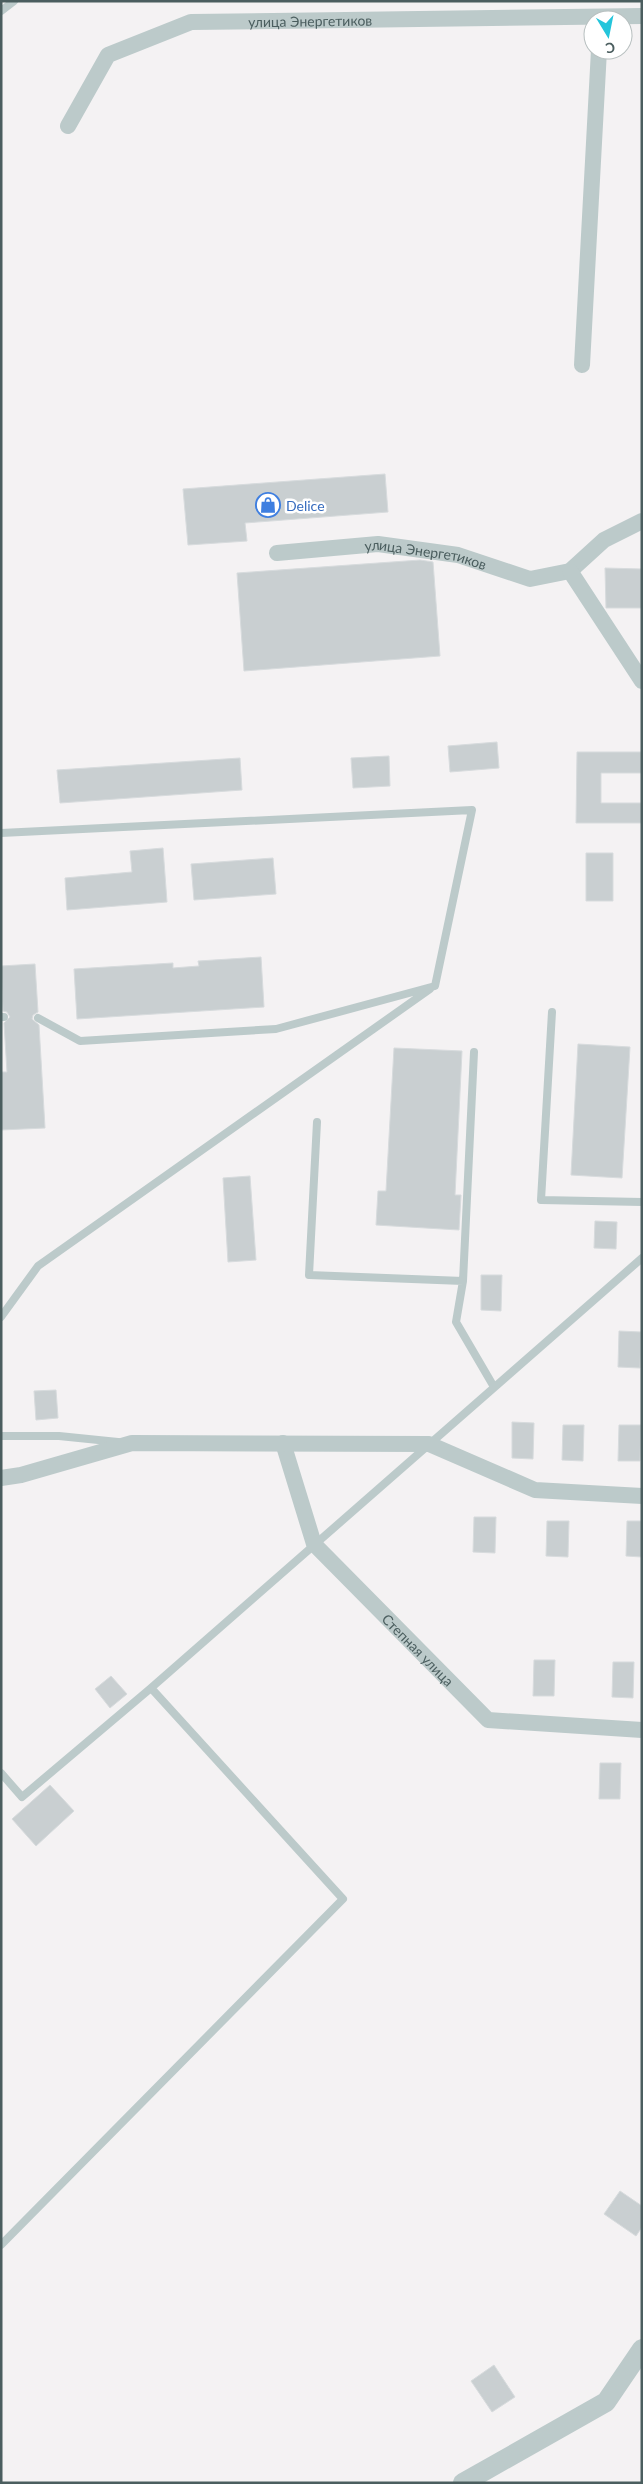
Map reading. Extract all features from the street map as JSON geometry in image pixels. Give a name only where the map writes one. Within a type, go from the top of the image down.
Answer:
[{"type":"street","name":"улица Энергетиков","points":[[68,126],[108,55],[191,22],[583,18]]},
{"type":"street","points":[[582,365],[598,60]]},
{"type":"street","points":[[642,521],[604,540],[570,572],[642,682]]},
{"type":"street","name":"улица Энергетиков","points":[[277,553],[378,544],[458,555],[530,579],[570,572]]},
{"type":"street","points":[[1,1478],[21,1475],[132,1443],[429,1444],[535,1490],[642,1496]]},
{"type":"street","name":"Степная улица","points":[[282,1443],[314,1544],[488,1720],[642,1730]]},
{"type":"street","points":[[463,2483],[606,2402],[642,2349]]},
{"type":"lane","points":[[1,11],[14,1]]},
{"type":"lane","points":[[1,833],[472,810],[435,986],[38,1266],[1,1317]]},
{"type":"lane","points":[[38,1018],[80,1041],[276,1029],[435,986]]},
{"type":"lane","points":[[552,1012],[541,1200],[642,1202]]},
{"type":"lane","points":[[474,1052],[463,1281],[456,1322],[494,1387]]},
{"type":"lane","points":[[317,1122],[309,1275],[463,1281]]},
{"type":"lane","points":[[1,1774],[22,1797],[151,1688],[642,1258]]},
{"type":"lane","points":[[1,1436],[59,1436],[132,1443]]},
{"type":"lane","points":[[1,2245],[343,1899],[151,1688]]},
{"type":"building","points":[[385,474],[388,512],[245,523],[247,541],[188,545],[183,489]]},
{"type":"building","points":[[420,560],[433,562],[440,656],[244,671],[237,573]]},
{"type":"building","points":[[605,568],[642,569],[642,608],[606,608]]},
{"type":"building","points":[[497,742],[499,768],[450,772],[448,746]]},
{"type":"building","points":[[577,752],[642,752],[642,773],[601,773],[601,803],[642,803],[642,823],[576,823]]},
{"type":"building","points":[[389,756],[390,786],[353,788],[351,758]]},
{"type":"building","points":[[240,758],[242,790],[60,803],[57,770]]},
{"type":"building","points":[[163,848],[167,902],[67,910],[65,878],[132,872],[130,851]]},
{"type":"building","points":[[586,853],[613,853],[613,901],[586,901]]},
{"type":"building","points":[[273,858],[276,894],[194,900],[191,864]]},
{"type":"building","points":[[261,957],[264,1007],[77,1019],[74,969],[173,963],[173,968],[199,966],[198,961]]},
{"type":"building","points":[[35,964],[38,1012],[33,1015],[32,1019],[39,1025],[45,1128],[1,1130],[1,1072],[7,1072],[4,1023],[10,1017],[7,1012],[3,1011],[1,966]]},
{"type":"building","points":[[578,1044],[630,1047],[622,1178],[571,1175]]},
{"type":"building","points":[[394,1048],[462,1051],[455,1195],[461,1195],[459,1230],[376,1225],[378,1191],[386,1191]]},
{"type":"building","points":[[250,1176],[256,1260],[228,1262],[223,1178]]},
{"type":"building","points":[[595,1221],[617,1222],[616,1249],[594,1248]]},
{"type":"building","points":[[481,1275],[502,1275],[501,1311],[481,1310]]},
{"type":"building","points":[[619,1331],[641,1332],[640,1368],[618,1367]]},
{"type":"building","points":[[56,1390],[58,1418],[36,1420],[34,1391]]},
{"type":"building","points":[[512,1422],[534,1423],[533,1459],[512,1458]]},
{"type":"building","points":[[563,1425],[584,1425],[583,1461],[562,1460]]},
{"type":"building","points":[[619,1425],[641,1425],[640,1461],[618,1461]]},
{"type":"building","points":[[474,1517],[496,1517],[495,1553],[473,1552]]},
{"type":"building","points":[[547,1521],[569,1521],[568,1557],[546,1556]]},
{"type":"building","points":[[627,1521],[642,1521],[642,1557],[626,1556]]},
{"type":"building","points":[[534,1660],[555,1660],[554,1696],[533,1696]]},
{"type":"building","points":[[613,1662],[634,1662],[633,1698],[612,1697]]},
{"type":"building","points":[[111,1676],[127,1694],[110,1708],[95,1689]]},
{"type":"building","points":[[600,1763],[621,1763],[620,1799],[599,1799]]},
{"type":"building","points":[[50,1785],[74,1811],[36,1846],[12,1819]]},
{"type":"building","points":[[620,2191],[642,2206],[642,2227],[636,2236],[604,2214]]},
{"type":"building","points":[[494,2365],[515,2397],[492,2412],[471,2381]]},
{"type":"place","name":"Delice","points":[[268,505]]}]
